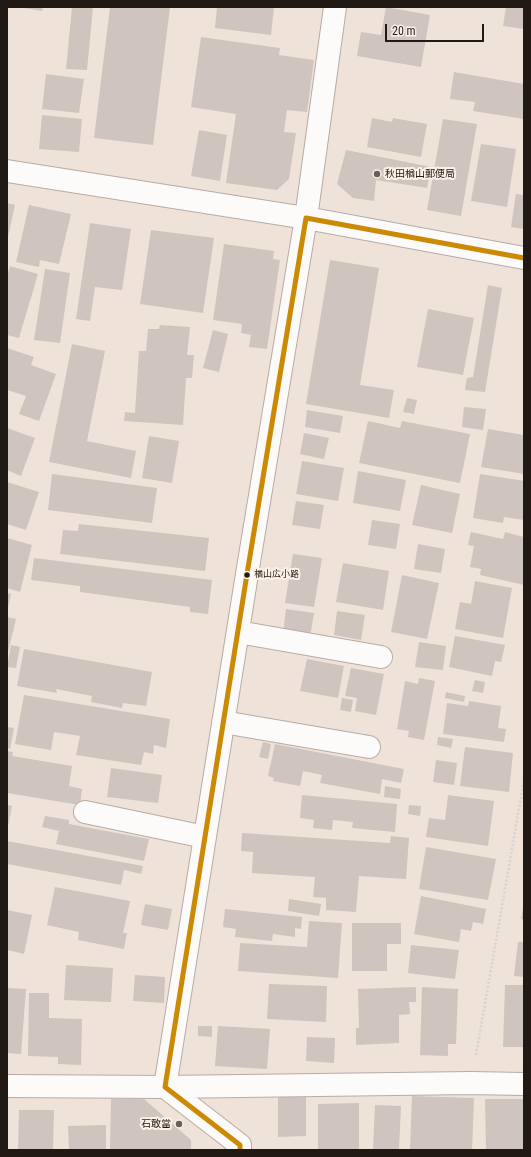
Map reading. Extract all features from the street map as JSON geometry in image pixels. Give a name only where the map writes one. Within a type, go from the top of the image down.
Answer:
[{"type":"street","points":[[165,1087],[223,722],[306,218],[335,7]]},
{"type":"street","points":[[7,171],[306,218],[524,258]]},
{"type":"street","points":[[238,632],[381,657]]},
{"type":"street","points":[[223,722],[369,747]]},
{"type":"street","points":[[85,812],[205,837]]},
{"type":"street","points":[[7,1086],[165,1087],[471,1083],[524,1084]]},
{"type":"street","points":[[165,1087],[240,1145],[240,1150]]},
{"type":"path","points":[[471,1083],[524,780]]},
{"type":"building","points":[[18,7],[43,7],[42,11]]},
{"type":"building","points":[[72,7],[93,7],[87,70],[66,69]]},
{"type":"building","points":[[110,7],[170,7],[153,145],[94,138]]},
{"type":"building","points":[[217,7],[274,7],[271,35],[215,28]]},
{"type":"building","points":[[386,7],[430,15],[421,67],[357,56],[361,32],[381,35]]},
{"type":"building","points":[[506,7],[524,7],[524,29],[503,26]]},
{"type":"building","points":[[201,37],[280,48],[279,55],[314,60],[307,112],[287,110],[284,132],[296,133],[289,179],[277,190],[226,183],[236,114],[191,107]]},
{"type":"building","points":[[454,72],[524,84],[524,119],[473,111],[475,102],[450,99]]},
{"type":"building","points":[[46,74],[84,79],[79,113],[42,109]]},
{"type":"building","points":[[42,115],[82,119],[79,152],[39,149]]},
{"type":"building","points":[[372,118],[392,122],[393,118],[427,124],[421,157],[367,147]]},
{"type":"building","points":[[443,119],[477,124],[461,216],[427,210]]},
{"type":"building","points":[[199,130],[227,135],[220,181],[191,176]]},
{"type":"building","points":[[481,144],[516,149],[507,207],[471,201]]},
{"type":"building","points":[[346,150],[431,167],[427,188],[376,180],[374,201],[353,198],[337,184]]},
{"type":"building","points":[[516,194],[524,195],[524,229],[511,227]]},
{"type":"building","points":[[7,203],[15,205],[8,237],[7,237]]},
{"type":"building","points":[[29,205],[71,214],[59,264],[40,260],[39,267],[16,262]]},
{"type":"building","points":[[90,223],[131,229],[122,290],[95,287],[90,321],[76,319]]},
{"type":"building","points":[[151,230],[214,238],[203,313],[140,304]]},
{"type":"building","points":[[224,244],[274,251],[273,259],[280,260],[267,349],[249,347],[251,335],[241,333],[242,324],[213,320]]},
{"type":"building","points":[[330,260],[379,268],[360,385],[394,390],[389,418],[306,404]]},
{"type":"building","points":[[10,266],[38,274],[19,338],[7,335],[7,276]]},
{"type":"building","points":[[45,269],[70,273],[60,343],[34,340]]},
{"type":"building","points":[[488,285],[502,288],[485,392],[465,390],[467,378],[473,377]]},
{"type":"building","points":[[428,309],[474,318],[463,375],[417,367]]},
{"type":"building","points":[[160,325],[190,327],[187,355],[194,355],[192,378],[186,378],[183,425],[124,421],[125,412],[135,413],[139,351],[146,351],[148,329],[159,329]]},
{"type":"building","points":[[213,330],[228,334],[219,372],[203,368]]},
{"type":"building","points":[[72,344],[105,351],[87,441],[136,451],[131,478],[49,462]]},
{"type":"building","points":[[7,348],[34,357],[31,365],[56,374],[39,421],[19,414],[26,396],[7,390]]},
{"type":"building","points":[[407,398],[417,400],[414,414],[403,412]]},
{"type":"building","points":[[464,407],[486,409],[483,430],[462,427]]},
{"type":"building","points":[[307,410],[343,416],[340,433],[305,427]]},
{"type":"building","points":[[368,421],[400,428],[402,421],[470,434],[460,483],[359,463]]},
{"type":"building","points":[[7,428],[35,438],[21,476],[7,470]]},
{"type":"building","points":[[488,429],[524,435],[524,474],[481,467]]},
{"type":"building","points":[[304,433],[329,438],[324,459],[300,454]]},
{"type":"building","points":[[149,436],[179,441],[172,483],[142,478]]},
{"type":"building","points":[[302,461],[344,468],[338,501],[296,494]]},
{"type":"building","points":[[358,471],[406,480],[400,511],[353,503]]},
{"type":"building","points":[[52,474],[157,488],[152,523],[48,510]]},
{"type":"building","points":[[480,474],[524,481],[524,520],[504,517],[503,523],[473,518]]},
{"type":"building","points":[[7,482],[39,492],[26,530],[7,524]]},
{"type":"building","points":[[421,485],[460,494],[452,533],[412,525]]},
{"type":"building","points":[[296,501],[324,505],[320,529],[292,525]]},
{"type":"building","points":[[372,520],[400,524],[396,549],[368,545]]},
{"type":"building","points":[[79,524],[209,538],[205,571],[60,554],[63,530],[78,531]]},
{"type":"building","points":[[471,532],[503,539],[505,532],[524,537],[524,585],[480,575],[481,569],[470,567],[474,546],[468,545]]},
{"type":"building","points":[[7,538],[32,545],[20,592],[7,588]]},
{"type":"building","points":[[418,544],[445,549],[441,573],[414,569]]},
{"type":"building","points":[[293,554],[322,558],[314,607],[285,603]]},
{"type":"building","points":[[34,558],[212,580],[208,614],[190,612],[190,607],[80,592],[80,586],[31,580]]},
{"type":"building","points":[[343,563],[389,571],[383,610],[336,602]]},
{"type":"building","points":[[402,575],[439,583],[427,639],[391,632]]},
{"type":"building","points":[[475,581],[512,588],[503,638],[455,629],[460,602],[471,604]]},
{"type":"building","points":[[7,593],[11,594],[8,608],[7,608]]},
{"type":"building","points":[[286,609],[314,613],[310,637],[283,633]]},
{"type":"building","points":[[337,611],[365,615],[361,640],[334,635]]},
{"type":"building","points":[[7,617],[16,619],[8,652],[7,652]]},
{"type":"building","points":[[455,636],[505,645],[501,662],[495,661],[492,676],[449,667]]},
{"type":"building","points":[[419,642],[446,646],[443,670],[415,667]]},
{"type":"building","points":[[11,645],[20,647],[16,668],[7,667]]},
{"type":"building","points":[[24,649],[152,672],[146,706],[123,703],[122,708],[91,702],[92,696],[56,689],[57,693],[17,686]]},
{"type":"building","points":[[307,659],[344,666],[338,698],[300,691]]},
{"type":"building","points":[[351,668],[384,674],[376,715],[355,711],[357,698],[345,696]]},
{"type":"building","points":[[419,678],[435,681],[424,740],[408,737],[409,731],[397,729],[405,681],[418,684]]},
{"type":"building","points":[[475,680],[485,682],[483,693],[472,691]]},
{"type":"building","points":[[446,692],[465,696],[464,702],[445,698]]},
{"type":"building","points":[[24,695],[170,719],[166,748],[154,745],[153,754],[144,752],[141,765],[76,755],[80,736],[54,732],[51,750],[15,744]]},
{"type":"building","points":[[342,698],[353,700],[351,712],[340,710]]},
{"type":"building","points":[[469,701],[501,706],[498,728],[506,729],[504,742],[443,734],[447,703],[468,706]]},
{"type":"building","points":[[7,727],[14,728],[10,749],[7,748]]},
{"type":"building","points":[[438,737],[453,739],[451,748],[437,745]]},
{"type":"building","points":[[263,742],[271,744],[268,759],[259,757]]},
{"type":"building","points":[[275,744],[404,769],[401,783],[382,779],[380,794],[320,783],[322,775],[303,771],[300,786],[273,781],[274,778],[268,776]]},
{"type":"building","points":[[465,747],[513,753],[509,792],[460,786]]},
{"type":"building","points":[[7,751],[13,752],[12,756],[72,766],[69,786],[82,789],[80,805],[7,793]]},
{"type":"building","points":[[436,760],[457,763],[454,785],[433,782]]},
{"type":"building","points":[[111,768],[162,775],[158,803],[107,797]]},
{"type":"building","points":[[385,786],[401,789],[400,799],[384,797]]},
{"type":"building","points":[[302,795],[397,804],[395,832],[352,828],[353,822],[333,820],[332,830],[313,828],[314,820],[300,818]]},
{"type":"building","points":[[448,795],[494,801],[488,846],[426,837],[429,818],[445,820]]},
{"type":"building","points":[[7,805],[12,806],[8,826],[7,826]]},
{"type":"building","points":[[409,805],[421,806],[420,816],[408,814]]},
{"type":"building","points":[[45,816],[69,820],[69,824],[149,839],[144,861],[56,844],[59,831],[42,827]]},
{"type":"building","points":[[242,833],[390,843],[391,836],[409,838],[406,879],[359,876],[356,912],[326,910],[326,898],[313,897],[315,877],[252,873],[253,852],[241,851]]},
{"type":"building","points":[[7,841],[143,866],[141,874],[124,870],[121,885],[7,864]]},
{"type":"building","points":[[426,847],[496,859],[488,900],[419,889]]},
{"type":"building","points":[[55,887],[130,901],[123,933],[127,933],[124,949],[78,940],[79,932],[47,925]]},
{"type":"building","points":[[421,896],[486,909],[483,924],[473,922],[471,931],[461,929],[459,942],[414,934]]},
{"type":"building","points":[[289,899],[321,904],[319,916],[288,911]]},
{"type":"building","points":[[145,904],[172,909],[168,930],[141,925]]},
{"type":"building","points":[[524,908],[524,920],[521,919]]},
{"type":"building","points":[[225,909],[302,917],[301,929],[295,928],[295,937],[273,934],[272,941],[235,937],[236,929],[223,927]]},
{"type":"building","points":[[7,910],[32,915],[24,954],[7,950]]},
{"type":"building","points":[[309,921],[342,923],[338,978],[238,971],[240,943],[307,947]]},
{"type":"building","points":[[352,923],[401,923],[401,944],[387,944],[387,971],[352,971]]},
{"type":"building","points":[[518,942],[524,942],[524,977],[514,976]]},
{"type":"building","points":[[411,945],[459,950],[455,979],[408,973]]},
{"type":"building","points":[[66,965],[113,968],[111,1002],[64,1000]]},
{"type":"building","points":[[135,975],[165,977],[164,1003],[133,1001]]},
{"type":"building","points":[[269,984],[327,986],[326,1022],[267,1019]]},
{"type":"building","points":[[505,985],[524,985],[524,1047],[503,1047]]},
{"type":"building","points":[[416,987],[416,1002],[409,1002],[410,1014],[399,1015],[399,1043],[356,1045],[356,1028],[359,1028],[358,989]]},
{"type":"building","points":[[422,987],[458,989],[456,1044],[448,1044],[448,1056],[420,1055]]},
{"type":"building","points":[[7,988],[26,989],[21,1054],[7,1053]]},
{"type":"building","points":[[29,993],[49,993],[49,1018],[82,1019],[81,1065],[58,1064],[58,1057],[28,1056]]},
{"type":"building","points":[[198,1026],[212,1026],[212,1037],[198,1036]]},
{"type":"building","points":[[218,1026],[270,1029],[267,1069],[215,1066]]},
{"type":"building","points":[[307,1037],[335,1038],[334,1063],[306,1061]]},
{"type":"building","points":[[278,1094],[306,1094],[306,1136],[278,1137]]},
{"type":"building","points":[[412,1096],[474,1098],[472,1150],[410,1150]]},
{"type":"building","points":[[111,1099],[144,1099],[191,1140],[191,1150],[110,1150]]},
{"type":"building","points":[[485,1099],[524,1099],[524,1150],[486,1150]]},
{"type":"building","points":[[359,1103],[359,1149],[318,1150],[318,1104]]},
{"type":"building","points":[[375,1105],[401,1106],[399,1150],[373,1150]]},
{"type":"building","points":[[19,1110],[54,1110],[53,1150],[18,1150]]},
{"type":"building","points":[[106,1125],[106,1150],[69,1150],[68,1126]]},
{"type":"transit line","points":[[240,1150],[240,1145],[165,1087],[247,574],[306,218],[524,258]]},
{"type":"place","name":"秋田楢山郵便局","points":[[377,174]]},
{"type":"place","name":"楢山広小路","points":[[247,575]]},
{"type":"place","name":"石敢當","points":[[179,1124]]}]
